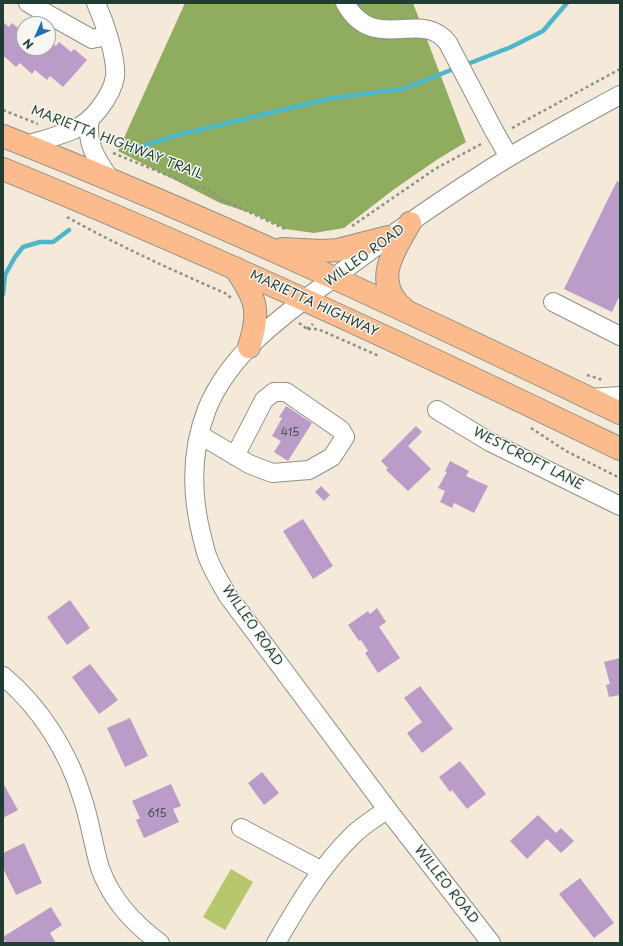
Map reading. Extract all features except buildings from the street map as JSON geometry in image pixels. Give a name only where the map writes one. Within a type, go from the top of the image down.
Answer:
[{"type":"highway","points":[[3,136],[110,179],[334,277],[620,413]]},
{"type":"highway","name":"MARIETTA HIGHWAY","points":[[3,169],[72,197],[305,299],[620,449]]},
{"type":"highway","points":[[405,310],[396,302],[387,284],[386,271],[395,249],[410,223]]},
{"type":"highway","points":[[268,248],[329,250],[364,244],[389,237]]},
{"type":"highway","points":[[235,268],[247,285],[255,304],[256,316],[249,347]]},
{"type":"street","points":[[28,3],[92,39],[107,36]]},
{"type":"street","points":[[26,145],[76,128],[90,119],[109,95],[115,76],[112,55],[102,18],[96,3]]},
{"type":"street","points":[[345,3],[359,20],[365,25],[373,28],[382,30],[428,29],[443,36],[509,157]]},
{"type":"street","name":"WILLEO ROAD","points":[[492,943],[387,809],[228,596],[208,557],[196,514],[194,483],[196,452],[203,421],[214,395],[232,366],[249,347],[305,299],[389,237],[482,174],[509,157],[620,95]]},
{"type":"street","points":[[90,119],[88,134],[90,144],[98,161],[110,179]]},
{"type":"street","points":[[552,302],[620,336]]},
{"type":"street","points":[[200,435],[235,456],[249,464],[272,473],[308,470],[332,457],[344,436],[341,430],[286,392],[274,392],[264,400],[235,456]]},
{"type":"street","points":[[588,398],[620,396]]},
{"type":"street","name":"WESTCROFT LANE","points":[[437,410],[490,442],[620,506]]},
{"type":"street","points":[[3,676],[12,683],[42,717],[67,759],[82,797],[100,868],[110,890],[124,910],[142,930],[160,943]]},
{"type":"street","points":[[276,943],[295,909],[328,862],[353,834],[387,809]]},
{"type":"street","points":[[241,828],[322,871]]},
{"type":"path","points":[[351,227],[435,169],[526,122],[620,69]]},
{"type":"path","name":"MARIETTA HIGHWAY TRAIL","points":[[3,110],[62,134]]},
{"type":"path","name":"MARIETTA HIGHWAY TRAIL","points":[[90,144],[196,187],[207,188],[221,199],[285,230]]},
{"type":"path","points":[[63,215],[141,256],[227,294],[232,299]]},
{"type":"path","points":[[307,329],[318,329],[381,357]]},
{"type":"path","points":[[526,425],[566,451],[620,478]]},
{"type":"green space","points":[[185,3],[413,3],[466,142],[393,190],[344,228],[314,233],[286,229],[254,214],[220,203],[118,151]]},
{"type":"green space","points":[[231,869],[253,882],[225,930],[203,917]]},
{"type":"waterway","points":[[465,65],[511,47],[543,31],[567,3]]},
{"type":"waterway","points":[[132,149],[178,135],[332,98],[403,89],[456,68]]},
{"type":"waterway","points":[[3,294],[5,275],[15,257],[23,247],[40,242],[53,242],[69,230]]}]
